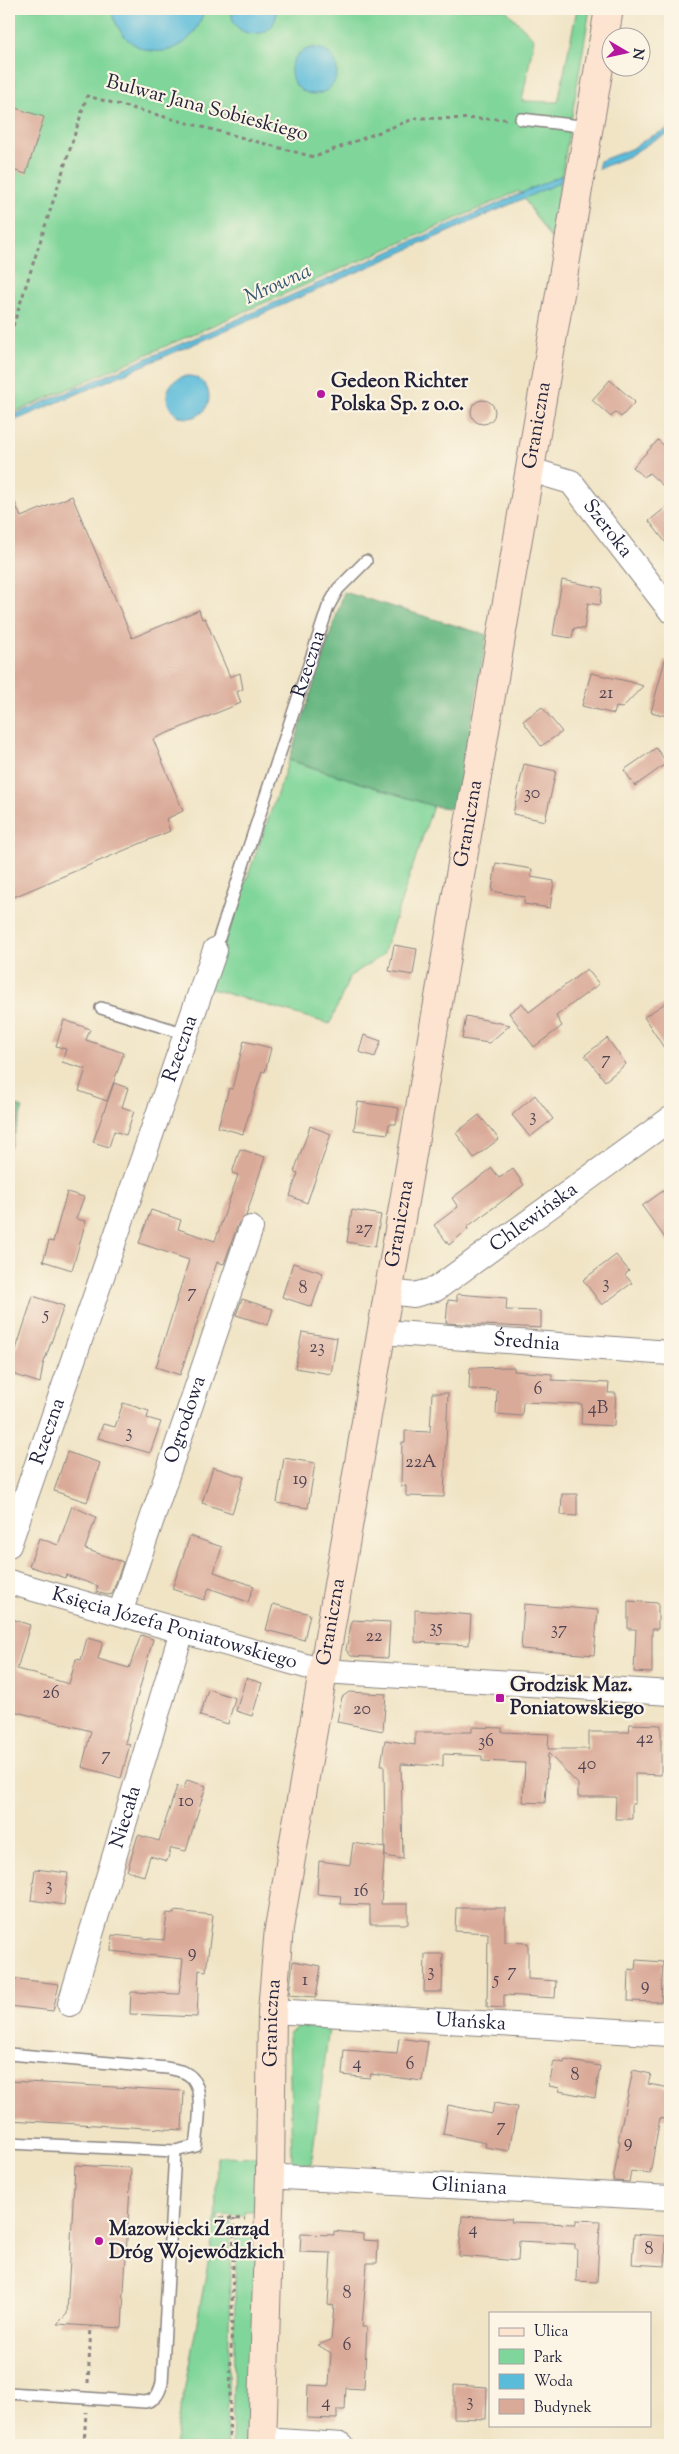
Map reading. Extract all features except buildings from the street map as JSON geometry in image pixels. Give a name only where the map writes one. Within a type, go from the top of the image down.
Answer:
[{"type":"street","name":"Graniczna","points":[[262,2440],[270,2174],[272,2012],[279,1928],[390,1292],[609,9]]},
{"type":"street","name":"Szeroka","points":[[531,470],[571,482],[670,610]]},
{"type":"street","name":"Rzeczna","points":[[9,1545],[215,950]]},
{"type":"street","name":"Chlewińska","points":[[390,1292],[414,1295],[436,1289],[670,1119]]},
{"type":"street","name":"Ogrodowa","points":[[120,1613],[251,1228]]},
{"type":"street","name":"Średnia","points":[[382,1332],[670,1353]]},
{"type":"street","name":"Księcia Józefa Poniatowskiego","points":[[9,1582],[323,1671],[670,1693]]},
{"type":"street","name":"Niecała","points":[[70,2004],[182,1631]]},
{"type":"street","name":"Ułańska","points":[[272,2012],[670,2034]]},
{"type":"street","name":"Gliniana","points":[[270,2174],[294,2178],[670,2198]]},
{"type":"street","points":[[262,2440],[342,2445]]},
{"type":"lane","points":[[521,119],[589,127]]},
{"type":"lane","name":"Rzeczna","points":[[215,950],[328,607],[338,590],[366,561]]},
{"type":"lane","points":[[101,1008],[186,1034]]},
{"type":"lane","points":[[9,2054],[167,2068],[182,2071],[193,2079],[197,2089],[200,2113],[196,2146],[175,2151],[9,2143]]},
{"type":"lane","points":[[9,2393],[145,2402],[153,2400],[160,2393],[175,2151]]},
{"type":"path","name":"Bulwar Jana Sobieskiego","points":[[9,333],[12,329],[88,96],[314,157],[416,118],[521,119]]},
{"type":"path","points":[[220,2218],[250,2219],[234,2236]]},
{"type":"path","points":[[229,2445],[234,2219]]},
{"type":"green space","points":[[9,9],[505,9],[534,39],[522,101],[558,102],[577,9],[590,9],[551,239],[519,191],[9,415]]},
{"type":"green space","points":[[344,592],[487,635],[456,809],[433,806],[289,760]]},
{"type":"green space","points":[[289,760],[433,806],[383,955],[350,976],[330,1024],[208,988]]},
{"type":"green space","points":[[9,1103],[23,1108],[9,1151]]},
{"type":"green space","points":[[299,2027],[329,2028],[311,2165],[292,2163],[289,2033]]},
{"type":"green space","points":[[217,2156],[258,2157],[257,2211],[245,2211],[244,2216],[218,2215],[218,2222],[231,2222],[227,2445],[174,2445],[215,2226]]},
{"type":"green space","points":[[247,2227],[258,2227],[253,2445],[232,2445],[236,2237]]},
{"type":"water","points":[[111,9],[204,9],[197,28],[186,41],[173,49],[158,51],[143,49],[129,41],[118,27]]},
{"type":"water","points":[[232,9],[276,9],[275,20],[270,28],[263,32],[254,34],[245,32],[238,28],[233,20]]},
{"type":"water","points":[[314,48],[327,52],[333,58],[337,71],[333,84],[327,90],[314,94],[301,90],[295,84],[291,71],[295,58],[301,52]]},
{"type":"water","points":[[670,128],[670,133],[654,140],[629,156],[598,169],[600,161],[633,148],[648,138]]},
{"type":"water","points":[[562,175],[561,182],[210,337],[9,423],[9,417],[218,328]]},
{"type":"water","points":[[192,376],[200,379],[206,385],[209,397],[206,409],[200,415],[184,418],[176,415],[170,409],[167,393],[170,385],[176,379]]},
{"type":"place","name":"Gedeon Richter Polska Sp. z o.o.","points":[[321,394]]},
{"type":"place","name":"Grodzisk Maz. Poniatowskiego","points":[[500,1698]]},
{"type":"place","name":"Mazowiecki Zarząd Dróg Wojewódzkich","points":[[99,2241]]},
{"type":"water label","name":"Mrowna","points":[[278,285]]}]
